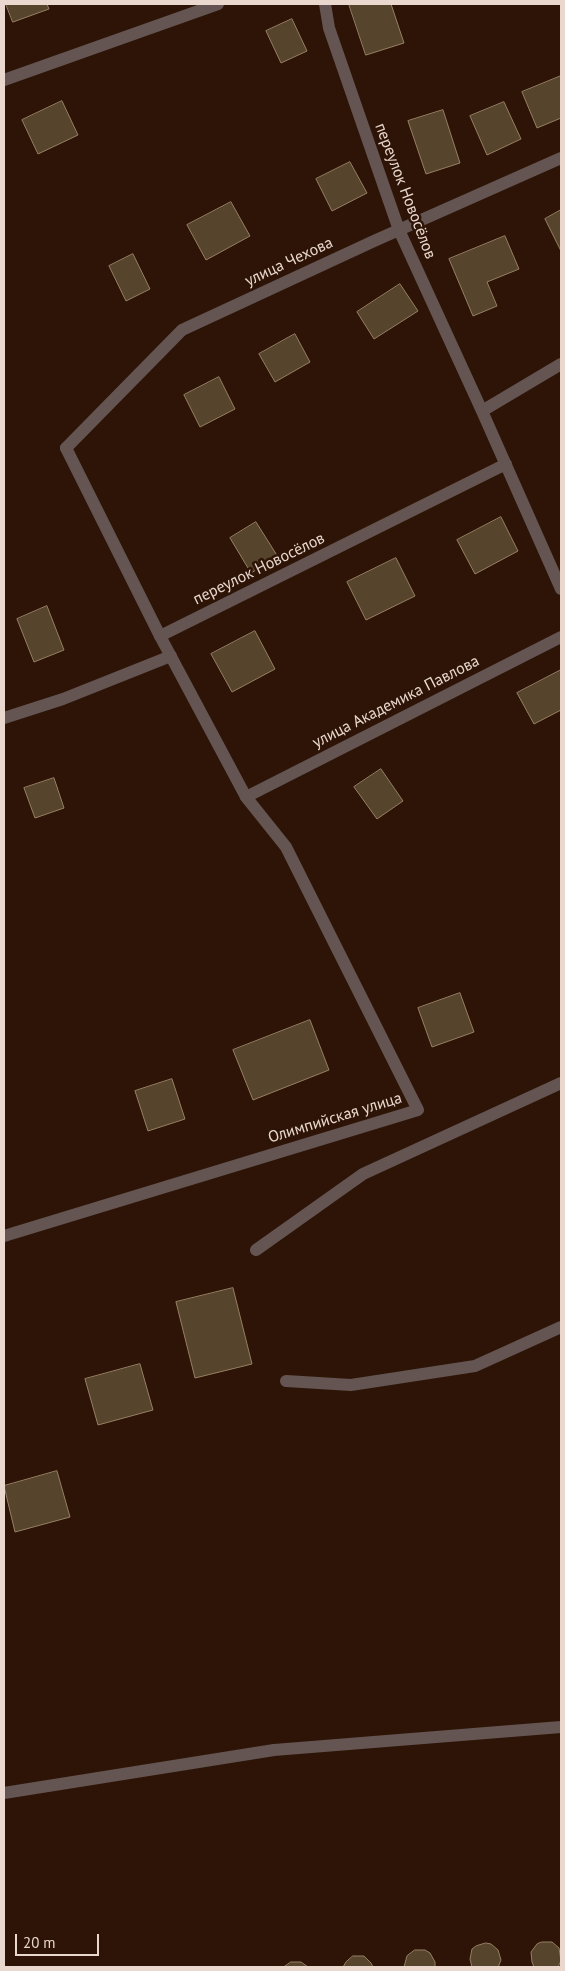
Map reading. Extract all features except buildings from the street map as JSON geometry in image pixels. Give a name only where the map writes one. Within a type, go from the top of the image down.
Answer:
[{"type":"street","points":[[4,80],[218,4]]},
{"type":"street","name":"переулок Новосёлов","points":[[325,4],[329,28],[398,230],[482,411],[561,589]]},
{"type":"street","name":"улица Чехова","points":[[160,636],[66,448],[182,330],[398,230],[561,158]]},
{"type":"street","points":[[482,411],[561,364]]},
{"type":"street","name":"переулок Новосёлов","points":[[160,636],[506,464]]},
{"type":"street","points":[[160,636],[246,797]]},
{"type":"street","name":"улица Академика Павлова","points":[[246,797],[561,637]]},
{"type":"street","points":[[4,718],[64,699],[171,656]]},
{"type":"street","name":"Олимпийская улица","points":[[4,1236],[418,1110],[286,847],[246,797]]},
{"type":"street","points":[[256,1250],[363,1174],[561,1083]]},
{"type":"street","points":[[286,1381],[351,1385],[475,1366],[561,1327]]},
{"type":"street","points":[[4,1793],[274,1750],[561,1727]]}]
